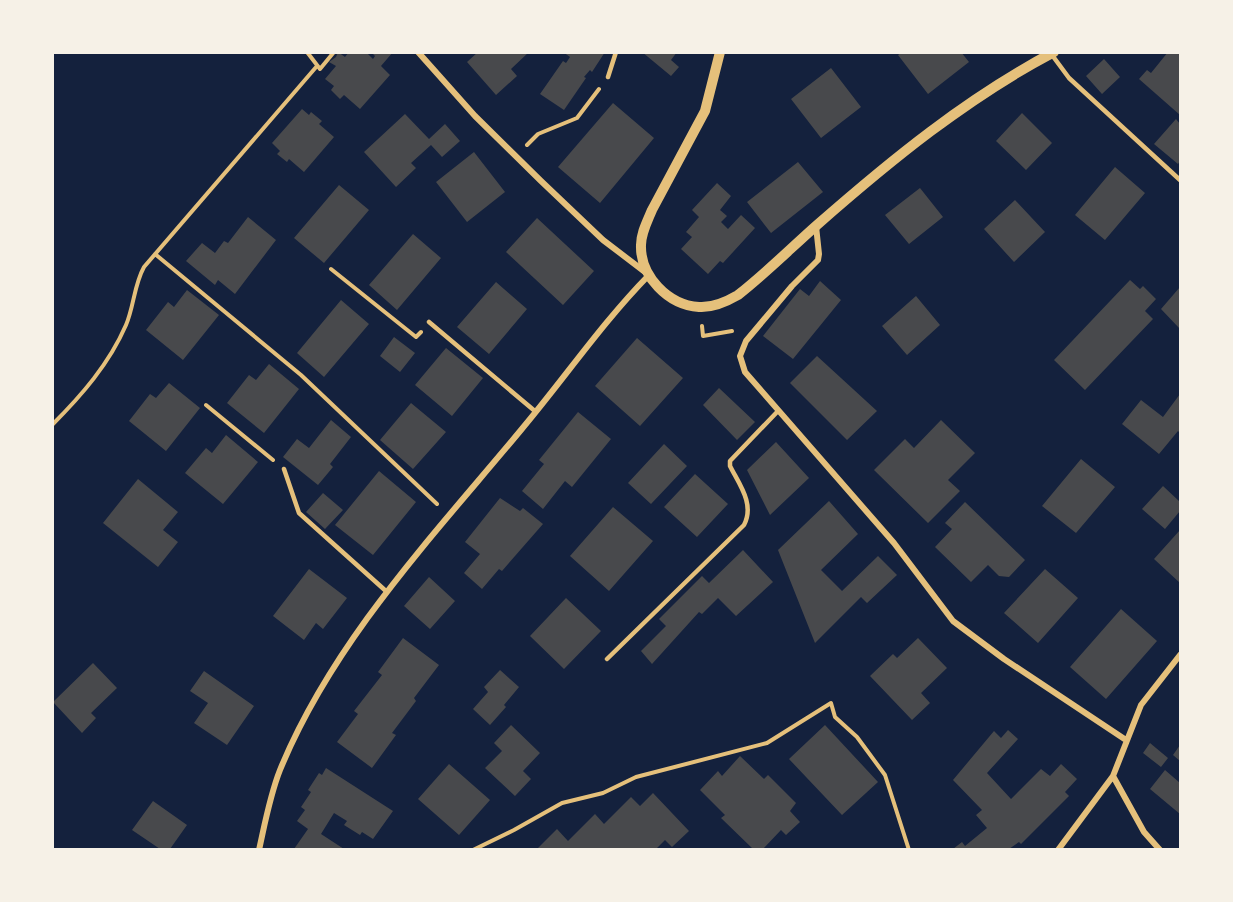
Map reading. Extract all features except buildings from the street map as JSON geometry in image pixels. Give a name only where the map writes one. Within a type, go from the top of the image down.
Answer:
[{"type":"street","points":[[418,52],[475,116],[587,225],[608,245],[649,275]]},
{"type":"street","points":[[720,52],[705,111],[642,235],[642,256],[654,284],[684,304],[700,307],[722,304],[738,295],[816,226],[953,114],[988,90],[1052,53]]},
{"type":"street","points":[[816,226],[819,254],[817,262],[756,327],[742,347],[740,356],[745,372],[894,543],[953,621],[1004,659],[1126,740]]},
{"type":"street","points":[[259,849],[276,781],[298,730],[343,654],[388,592],[536,412],[618,307],[649,275]]},
{"type":"street","points":[[1058,849],[1113,776],[1144,700],[1180,655]]},
{"type":"street","points":[[1113,776],[1144,832],[1160,849]]},
{"type":"lane","points":[[608,77],[616,52]]},
{"type":"lane","points":[[1052,53],[1069,78],[1180,180]]},
{"type":"lane","points":[[429,322],[536,412]]},
{"type":"lane","points":[[607,659],[744,525],[748,514],[748,504],[730,466],[730,461],[778,411]]},
{"type":"lane","points":[[284,469],[299,513],[388,592]]},
{"type":"path","points":[[307,52],[316,66],[321,69],[334,52]]},
{"type":"path","points":[[52,425],[84,394],[101,370],[126,326],[140,274],[154,254],[316,66]]},
{"type":"path","points":[[538,134],[577,118],[608,77]]},
{"type":"path","points":[[154,254],[301,375],[430,499]]},
{"type":"path","points":[[331,269],[416,337]]},
{"type":"path","points":[[700,307],[703,336],[728,332],[750,321],[756,327]]},
{"type":"path","points":[[206,405],[284,469]]},
{"type":"path","points":[[473,849],[514,830],[562,803],[603,793],[636,777],[767,743],[831,703],[835,717],[857,737],[885,775],[909,849]]}]
